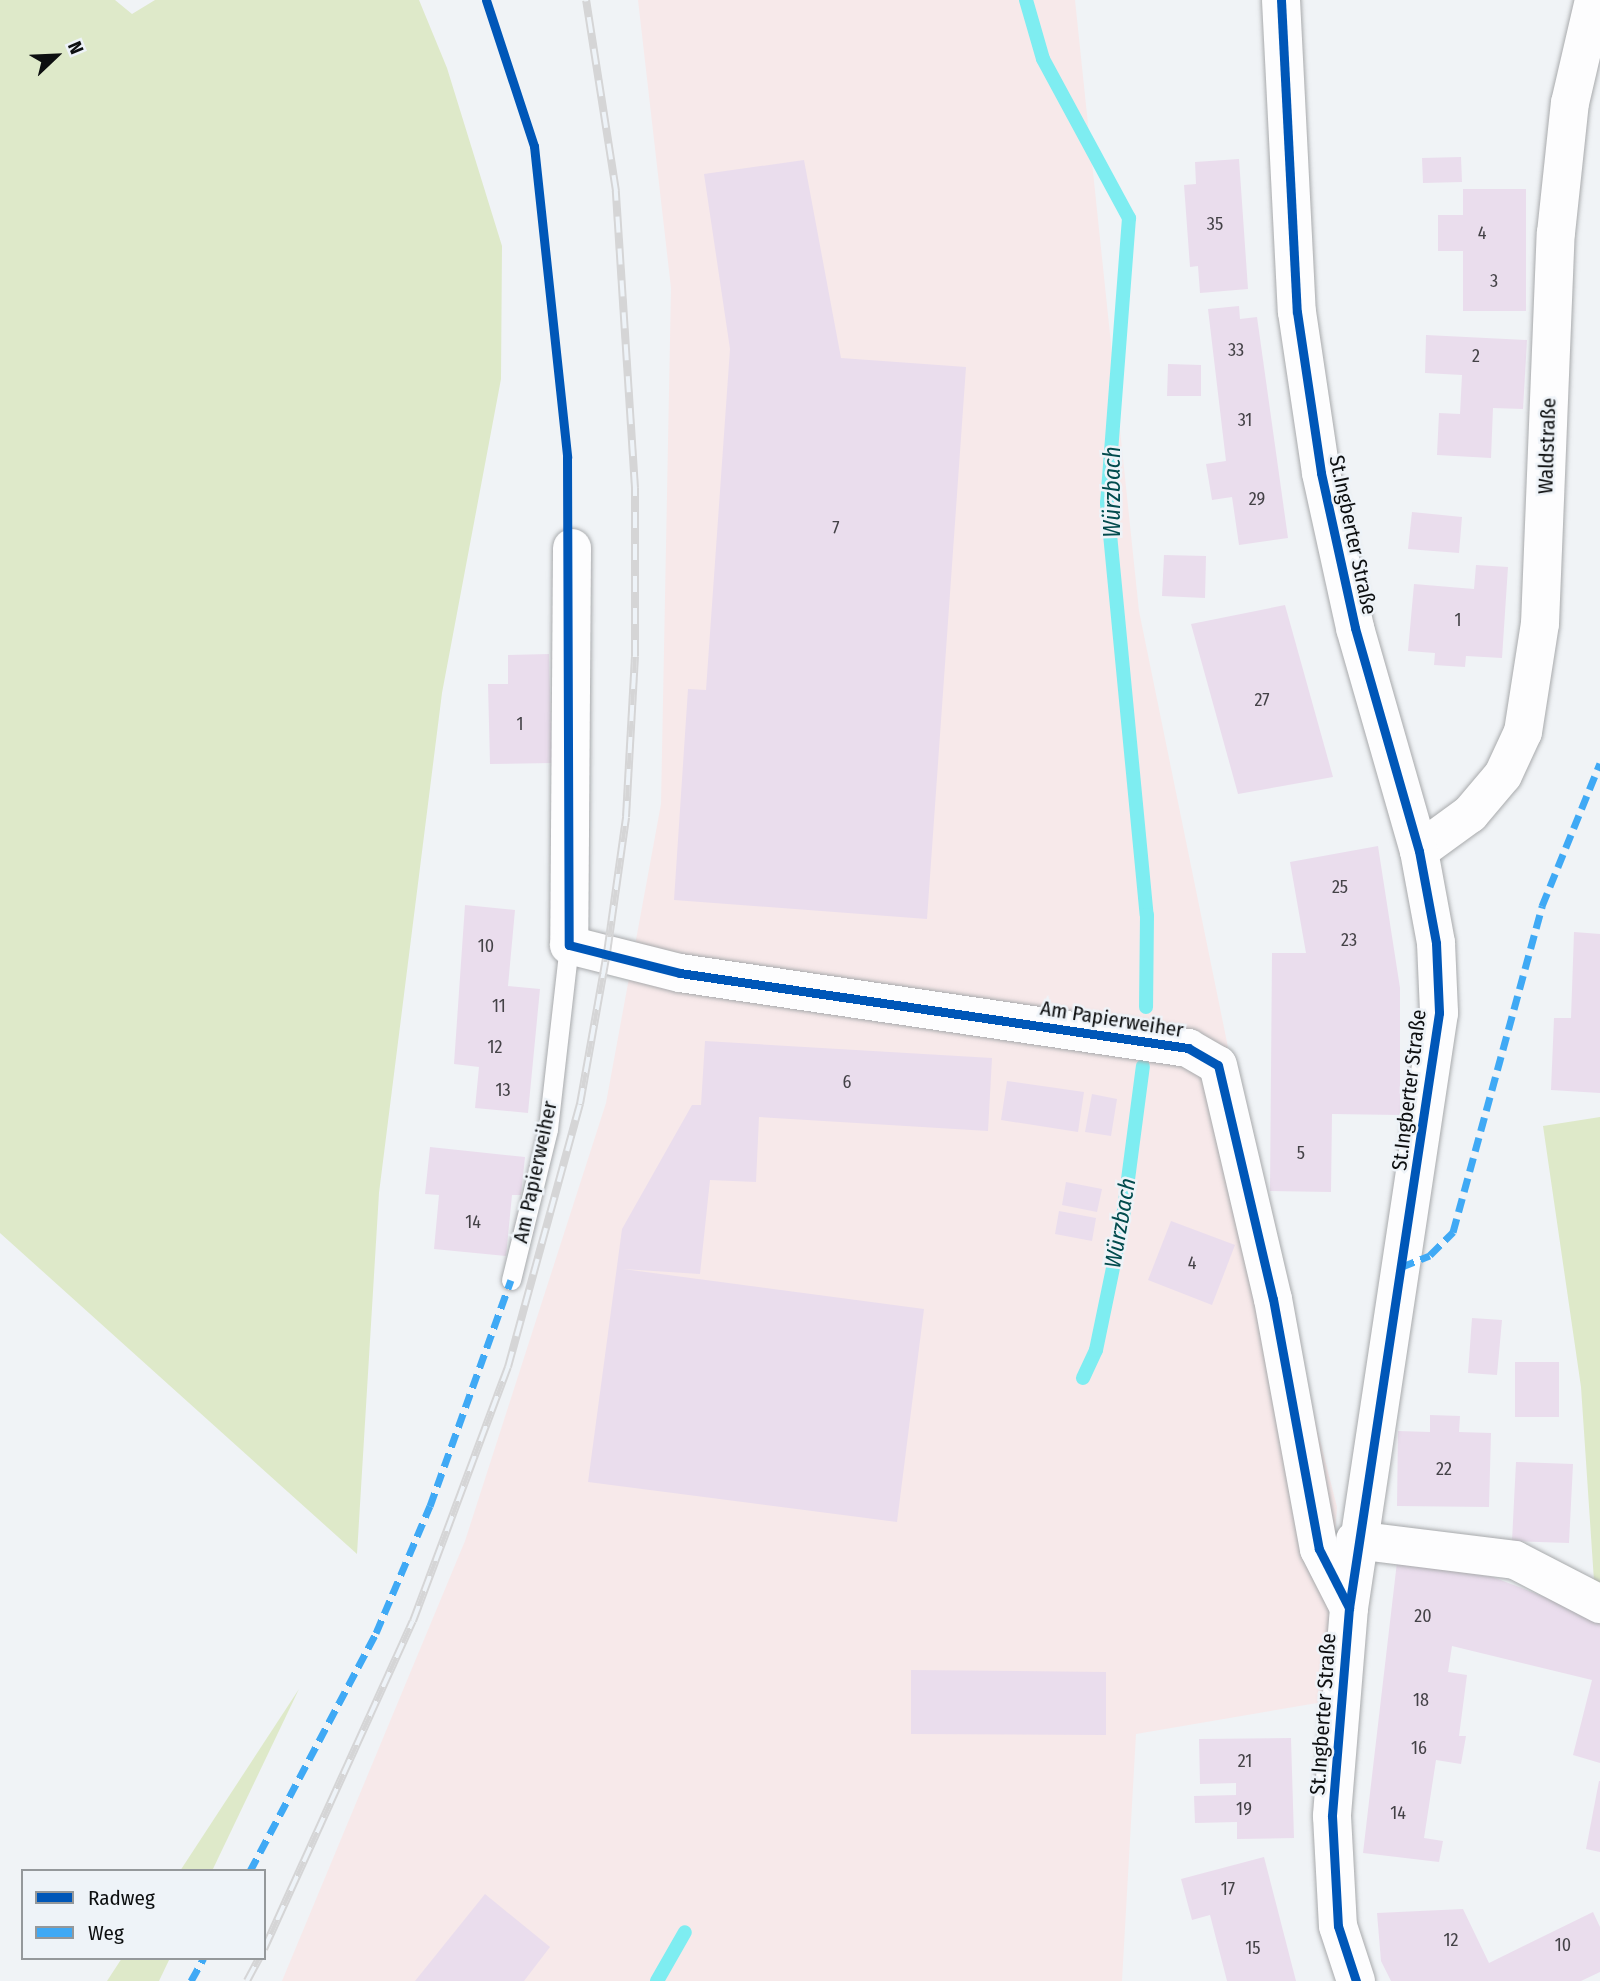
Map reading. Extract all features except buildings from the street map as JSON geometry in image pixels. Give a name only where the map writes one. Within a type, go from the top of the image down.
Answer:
[{"type":"street","name":"St.Ingberter Straße","points":[[1281,0],[1297,313],[1321,473],[1355,628],[1419,851],[1436,943],[1439,1013],[1355,1540],[1349,1608],[1332,1816],[1338,1926],[1356,1981]]},
{"type":"street","name":"Waldstraße","points":[[1419,851],[1470,814],[1503,775],[1523,732],[1540,624],[1556,233],[1570,103],[1594,0]]},
{"type":"street","points":[[569,945],[572,548]]},
{"type":"street","name":"Am Papierweiher","points":[[569,945],[680,973],[1149,1042],[1205,1054],[1218,1065],[1273,1298],[1319,1549],[1349,1608]]},
{"type":"street","points":[[1355,1540],[1515,1560],[1600,1604]]},
{"type":"lane","name":"Am Papierweiher","points":[[511,1280],[548,1129],[569,945]]},
{"type":"shaded area","points":[[638,0],[1075,0],[1139,611],[1260,1204],[1337,1507],[1323,1702],[1136,1734],[1122,1981],[282,1981],[465,1541],[606,1103],[661,804],[671,288]]},
{"type":"green space","points":[[0,0],[115,0],[132,14],[155,0],[419,0],[447,68],[502,246],[501,379],[442,693],[379,1193],[357,1554],[0,1233]]},
{"type":"green space","points":[[1600,1117],[1600,1584],[1594,1581],[1581,1387],[1543,1126]]},
{"type":"green space","points":[[299,1689],[213,1869],[181,1869]]},
{"type":"green space","points":[[121,1960],[169,1960],[159,1981],[107,1981]]},
{"type":"waterway","name":"Würzbach","points":[[1026,0],[1043,59],[1129,218],[1107,503],[1147,915],[1146,1007]]},
{"type":"waterway","name":"Würzbach","points":[[1083,1378],[1096,1350],[1122,1225],[1143,1066]]},
{"type":"waterway","name":"Würzbach","points":[[657,1981],[685,1932]]},
{"type":"railway","points":[[266,1945],[413,1621],[508,1367],[580,1104],[607,953],[626,817],[635,656],[635,488],[616,191],[586,0]]},
{"type":"railway","points":[[247,1981],[258,1960]]},
{"type":"marked path","points":[[1401,1267],[1430,1255],[1453,1232],[1542,906],[1600,763]]},
{"type":"marked path","points":[[251,1869],[376,1633],[430,1506],[511,1280]]},
{"type":"marked path","points":[[191,1981],[203,1960]]},
{"type":"cycle path","points":[[486,0],[534,146],[567,457],[569,945],[680,973],[1188,1048],[1218,1065],[1273,1299],[1319,1549],[1349,1608]]},
{"type":"cycle path","points":[[1281,0],[1297,312],[1321,473],[1355,628],[1419,851],[1436,943],[1439,1013],[1349,1608],[1332,1816],[1338,1926],[1356,1981]]}]
